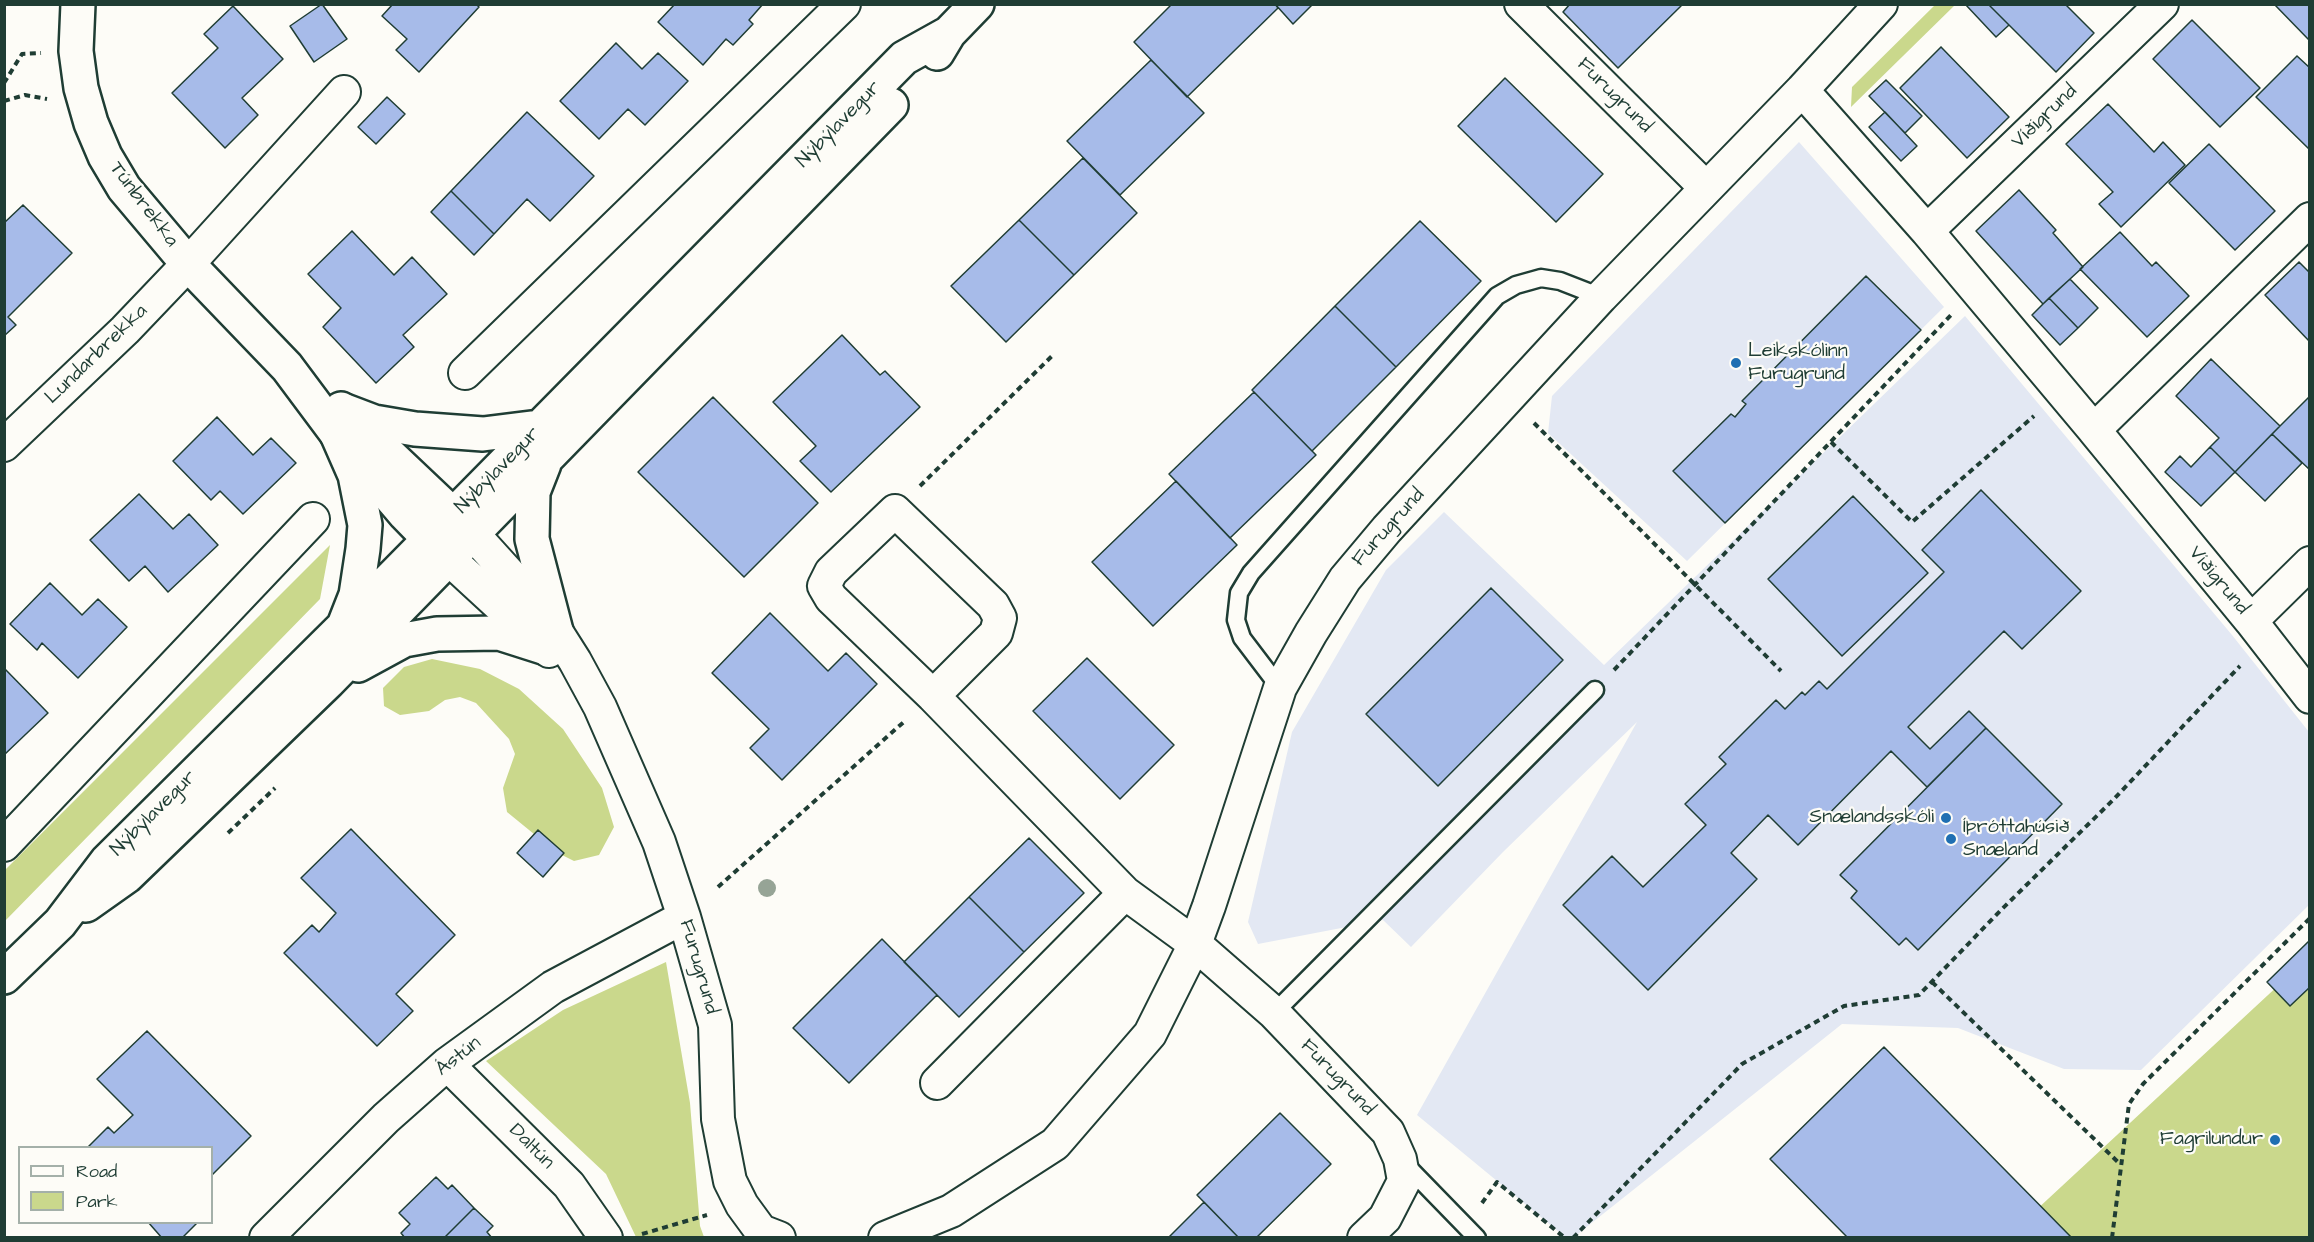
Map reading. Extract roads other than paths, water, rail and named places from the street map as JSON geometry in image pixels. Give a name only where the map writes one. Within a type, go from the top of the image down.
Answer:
[{"type":"main road","name":"Túnbrekka","points":[[78,4],[76,51],[81,88],[91,123],[105,156],[124,188],[188,264],[341,423],[439,549]]},
{"type":"main road","name":"Nýbýlavegur","points":[[4,977],[60,923],[107,861],[343,627],[546,459],[928,66],[950,33],[977,4]]},
{"type":"main road","name":"Nýbýlavegur","points":[[464,525],[539,427],[904,58],[950,33]]},
{"type":"main road","points":[[343,627],[356,595],[365,525],[341,423],[374,422],[415,429],[483,434],[539,427]]},
{"type":"main road","name":"Túnbrekka","points":[[341,423],[464,525]]},
{"type":"main road","points":[[328,682],[404,640],[437,634],[499,633],[551,640],[532,539],[533,492],[546,459]]},
{"type":"main road","name":"Nýbýlavegur","points":[[60,923],[127,876],[328,682],[439,549]]},
{"type":"street","points":[[465,373],[844,4]]},
{"type":"street","name":"Furugrund","points":[[1521,4],[1706,188]]},
{"type":"street","name":"Furugrund","points":[[885,1238],[951,1211],[1055,1144],[1150,1034],[1195,944],[1280,688],[1344,579],[1387,529],[1601,297],[1802,90],[1881,4]]},
{"type":"street","name":"Víðigrund","points":[[1927,231],[2162,4]]},
{"type":"street","name":"Víðigrund","points":[[1802,90],[1976,289],[2258,630],[2310,697]]},
{"type":"street","name":"Túnbrekka","points":[[188,264],[344,93]]},
{"type":"street","points":[[2094,430],[2310,219]]},
{"type":"street","name":"Lundarbrekka","points":[[4,445],[125,330],[188,264]]},
{"type":"street","name":"Furugrund","points":[[933,696],[996,633],[1000,618],[993,605],[895,511],[831,572],[824,586],[831,598],[933,696],[1125,893],[1195,944],[1274,1013],[1388,1132],[1400,1158],[1404,1181],[1385,1218],[1365,1238]]},
{"type":"street","points":[[4,845],[313,519]]},
{"type":"street","name":"Furugrund","points":[[464,525],[531,598],[551,640],[600,707],[659,842],[684,917],[715,1025],[718,1119],[730,1181],[742,1205],[761,1231],[779,1238]]},
{"type":"street","name":"Furugrund","points":[[439,549],[551,640]]},
{"type":"street","name":"Víðigrund","points":[[2258,630],[2310,563]]},
{"type":"street","points":[[937,1083],[1125,893]]},
{"type":"street","name":"Ástún","points":[[266,1238],[386,1118],[447,1064],[553,987],[684,917]]},
{"type":"street","name":"Daltún","points":[[447,1064],[568,1185],[606,1238]]},
{"type":"lane","points":[[1280,688],[1242,638],[1236,620],[1239,593],[1251,573],[1497,296],[1516,285],[1541,278],[1560,281],[1601,297]]},
{"type":"lane","points":[[1274,1013],[1595,690]]},
{"type":"lane","points":[[1400,1158],[1472,1232]]},
{"type":"place","name":"Leikskólinn Furugrund","points":[[1736,363]]},
{"type":"place","name":"Snælandsskóli","points":[[1946,818]]},
{"type":"place","name":"Íþróttahúsið Snæland","points":[[1951,839]]},
{"type":"place","name":"Fagrilundur","points":[[2275,1140]]}]
